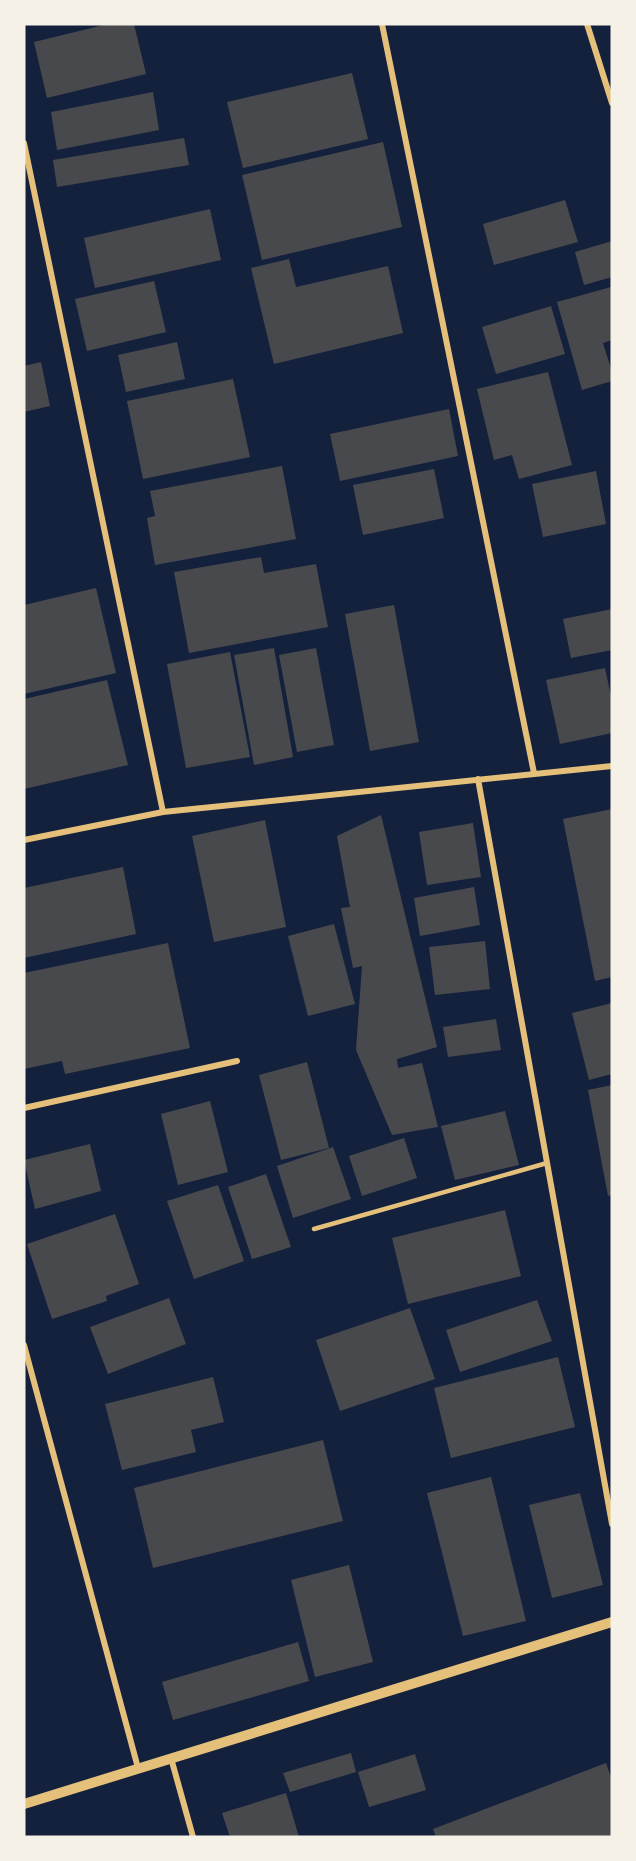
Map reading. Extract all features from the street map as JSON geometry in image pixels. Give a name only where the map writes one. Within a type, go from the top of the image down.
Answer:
[{"type":"street","points":[[382,24],[534,773]]},
{"type":"street","points":[[587,24],[612,103]]},
{"type":"street","points":[[24,143],[163,812]]},
{"type":"street","points":[[24,840],[163,812],[612,766]]},
{"type":"street","points":[[478,779],[612,1524]]},
{"type":"street","points":[[24,1108],[237,1061]]},
{"type":"street","points":[[24,1345],[138,1768]]},
{"type":"street","points":[[24,1804],[612,1622]]},
{"type":"street","points":[[171,1758],[193,1837]]},
{"type":"lane","points":[[314,1229],[547,1163]]},
{"type":"building","points":[[108,24],[134,24],[146,74],[47,98],[34,42]]},
{"type":"building","points":[[352,73],[368,139],[243,168],[227,102]]},
{"type":"building","points":[[153,92],[159,130],[57,150],[51,112]]},
{"type":"building","points":[[184,138],[189,165],[57,187],[53,160]]},
{"type":"building","points":[[383,142],[402,227],[262,260],[242,175]]},
{"type":"building","points":[[565,200],[578,242],[494,265],[483,224]]},
{"type":"building","points":[[210,209],[221,260],[95,288],[84,238]]},
{"type":"building","points":[[612,241],[612,277],[584,285],[575,252]]},
{"type":"building","points":[[289,259],[296,287],[388,266],[403,333],[274,364],[251,268]]},
{"type":"building","points":[[154,281],[166,332],[87,351],[75,299]]},
{"type":"building","points":[[611,287],[612,340],[603,343],[612,372],[612,381],[582,390],[557,302]]},
{"type":"building","points":[[551,306],[565,354],[496,374],[482,327]]},
{"type":"building","points":[[177,342],[185,379],[126,392],[118,355]]},
{"type":"building","points":[[41,362],[50,406],[24,412],[24,366]]},
{"type":"building","points":[[548,372],[572,465],[519,479],[512,455],[494,460],[477,389]]},
{"type":"building","points":[[233,379],[250,457],[143,479],[127,401]]},
{"type":"building","points":[[449,409],[458,456],[340,481],[330,434]]},
{"type":"building","points":[[282,466],[296,539],[155,565],[147,518],[155,516],[150,491]]},
{"type":"building","points":[[434,469],[444,518],[363,535],[353,485]]},
{"type":"building","points":[[596,471],[606,524],[543,537],[532,484]]},
{"type":"building","points":[[261,557],[264,573],[316,564],[328,627],[189,653],[174,572]]},
{"type":"building","points":[[96,588],[116,673],[24,694],[24,605]]},
{"type":"building","points":[[394,605],[419,742],[370,751],[345,614]]},
{"type":"building","points":[[612,609],[612,650],[571,658],[563,619]]},
{"type":"building","points":[[274,648],[293,757],[254,765],[234,655]]},
{"type":"building","points":[[316,648],[334,745],[297,752],[279,655]]},
{"type":"building","points":[[230,652],[250,757],[186,768],[167,664]]},
{"type":"building","points":[[605,668],[612,701],[612,733],[560,744],[546,680]]},
{"type":"building","points":[[107,680],[128,765],[24,789],[24,699]]},
{"type":"building","points":[[612,809],[612,977],[595,981],[563,819]]},
{"type":"building","points":[[381,815],[437,1047],[397,1059],[398,1068],[422,1063],[438,1127],[392,1135],[356,1050],[362,966],[353,968],[341,908],[350,907],[337,836]]},
{"type":"building","points":[[265,820],[286,927],[214,942],[192,836]]},
{"type":"building","points":[[473,823],[481,877],[427,885],[419,832]]},
{"type":"building","points":[[123,867],[136,934],[24,958],[24,888]]},
{"type":"building","points":[[474,887],[480,925],[420,936],[414,898]]},
{"type":"building","points":[[334,924],[355,1004],[308,1016],[288,936]]},
{"type":"building","points":[[485,941],[490,989],[435,995],[429,947]]},
{"type":"building","points":[[168,943],[190,1048],[65,1074],[62,1061],[24,1069],[24,973]]},
{"type":"building","points":[[612,1003],[612,1074],[589,1080],[572,1013]]},
{"type":"building","points":[[496,1019],[501,1050],[448,1057],[443,1027]]},
{"type":"building","points":[[307,1062],[329,1148],[281,1160],[259,1075]]},
{"type":"building","points":[[612,1085],[612,1195],[608,1196],[588,1090]]},
{"type":"building","points":[[210,1101],[228,1172],[178,1185],[161,1114]]},
{"type":"building","points":[[505,1111],[519,1165],[455,1180],[441,1126]]},
{"type":"building","points":[[404,1138],[417,1178],[362,1196],[349,1156]]},
{"type":"building","points":[[90,1144],[101,1191],[35,1209],[24,1160]]},
{"type":"building","points":[[333,1147],[351,1199],[293,1218],[277,1166]]},
{"type":"building","points":[[266,1174],[291,1247],[252,1259],[228,1187]]},
{"type":"building","points":[[218,1185],[244,1261],[194,1279],[167,1201]]},
{"type":"building","points":[[505,1210],[521,1276],[408,1304],[392,1238]]},
{"type":"building","points":[[115,1214],[139,1284],[106,1296],[107,1301],[52,1319],[27,1244]]},
{"type":"building","points":[[169,1298],[186,1344],[108,1374],[90,1327]]},
{"type":"building","points":[[537,1300],[552,1341],[460,1372],[446,1330]]},
{"type":"building","points":[[410,1308],[435,1379],[340,1411],[316,1340]]},
{"type":"building","points":[[558,1357],[575,1427],[451,1458],[434,1388]]},
{"type":"building","points":[[213,1377],[224,1422],[191,1430],[196,1452],[122,1470],[105,1404]]},
{"type":"building","points":[[323,1440],[343,1521],[153,1568],[134,1488]]},
{"type":"building","points":[[491,1477],[526,1621],[463,1636],[427,1493]]},
{"type":"building","points":[[580,1493],[603,1585],[552,1598],[529,1505]]},
{"type":"building","points":[[349,1565],[373,1662],[315,1677],[291,1580]]},
{"type":"building","points":[[298,1642],[309,1681],[173,1720],[162,1682]]},
{"type":"building","points":[[351,1753],[356,1772],[290,1792],[283,1773]]},
{"type":"building","points":[[415,1754],[426,1790],[369,1807],[358,1772]]},
{"type":"building","points":[[606,1763],[612,1780],[612,1837],[436,1837],[433,1829]]},
{"type":"building","points":[[286,1793],[299,1837],[230,1837],[222,1813]]}]
